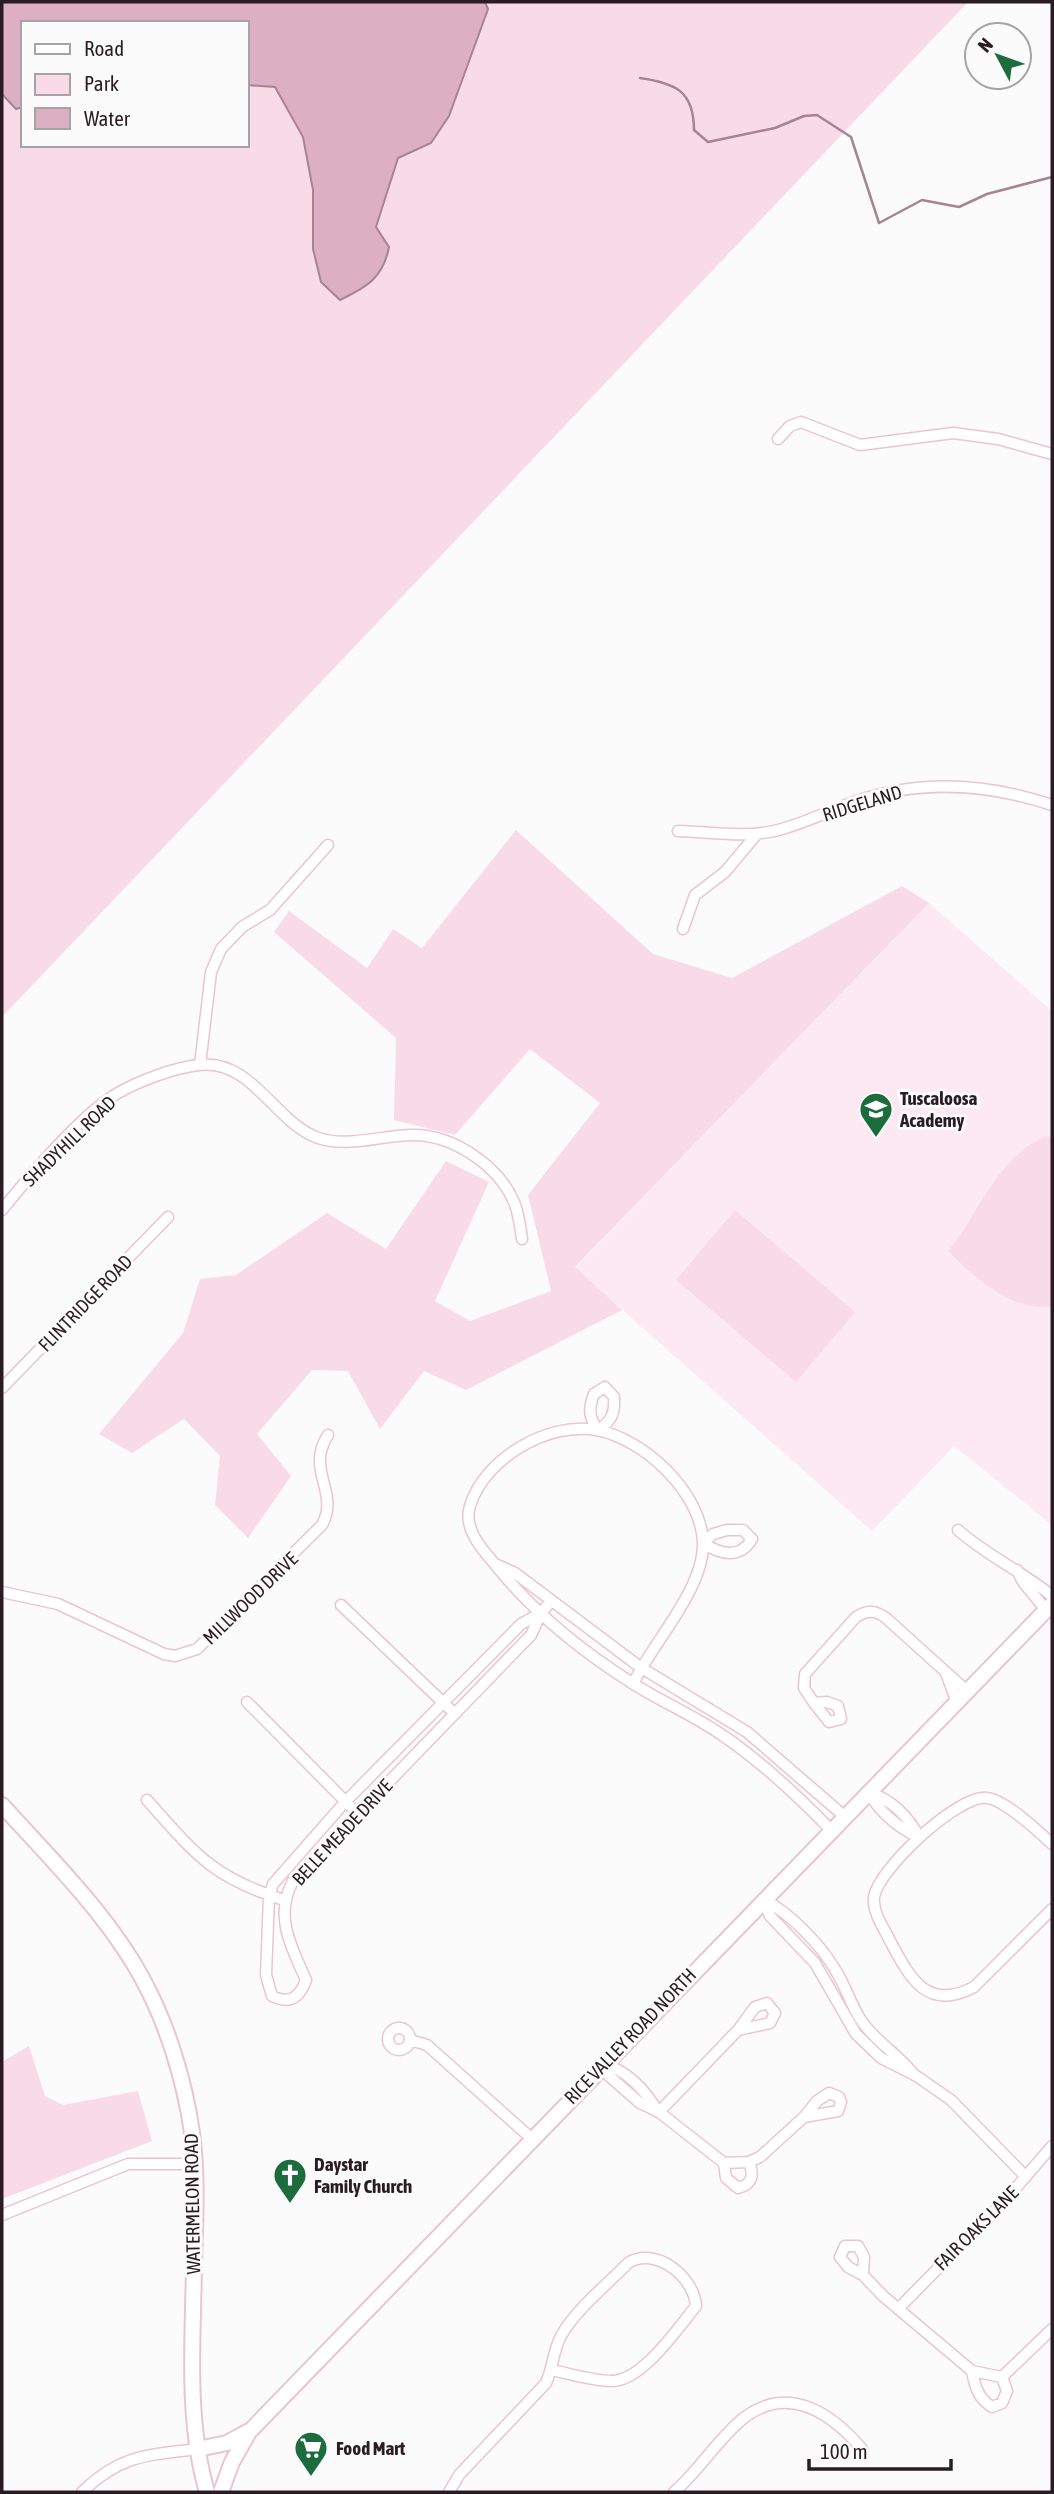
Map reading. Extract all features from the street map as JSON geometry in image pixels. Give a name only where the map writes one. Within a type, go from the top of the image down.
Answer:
[{"type":"street","points":[[778,439],[790,426],[801,422],[860,445],[953,433],[976,434],[1052,454]]},
{"type":"street","name":"RIDGELAND","points":[[678,831],[757,834],[777,831],[872,796],[917,787],[986,788],[1052,804]]},
{"type":"street","points":[[683,929],[695,895],[725,872],[757,834]]},
{"type":"street","points":[[328,845],[270,910],[242,927],[221,949],[211,972],[200,1065],[233,1071],[317,1137],[335,1140],[415,1135],[446,1143],[476,1156],[497,1175],[514,1202],[522,1239]]},
{"type":"street","name":"SHADYHILL ROAD","points":[[2,1210],[51,1154],[117,1094],[200,1065]]},
{"type":"street","name":"FLINTRIDGE ROAD","points":[[2,1388],[167,1217]]},
{"type":"street","points":[[633,1684],[640,1667],[681,1609],[703,1544],[693,1509],[682,1488],[650,1455],[598,1430],[559,1432],[527,1443],[484,1478],[469,1508],[471,1530],[505,1582],[599,1662],[633,1684],[720,1733],[773,1775],[831,1830]]},
{"type":"street","name":"MILLWOOD DRIVE","points":[[2,1592],[58,1604],[164,1654],[175,1656],[197,1648],[322,1525],[329,1503],[318,1458],[328,1435]]},
{"type":"street","points":[[958,1530],[981,1550],[1016,1569],[1023,1583],[1050,1603]]},
{"type":"street","points":[[494,1564],[515,1573],[640,1667],[747,1732],[844,1816]]},
{"type":"street","name":"BELLE MEADE DRIVE","points":[[541,1613],[521,1624],[442,1703],[345,1802],[281,1874],[269,1896],[267,1986],[272,1996],[282,2001],[293,2000],[302,1992],[306,1980],[286,1937],[284,1900],[293,1881],[531,1634],[541,1613],[551,1601]]},
{"type":"street","name":"RICE VALLEY ROAD NORTH","points":[[198,2449],[227,2443],[251,2430],[763,1899],[968,1692],[1050,1603]]},
{"type":"street","points":[[341,1605],[454,1713]]},
{"type":"street","points":[[814,1703],[804,1688],[805,1674],[856,1617],[867,1611],[878,1612],[886,1618],[968,1692]]},
{"type":"street","points":[[946,1672],[957,1703]]},
{"type":"street","points":[[247,1702],[357,1813]]},
{"type":"street","points":[[869,1792],[884,1797],[912,1823],[919,1837]]},
{"type":"street","points":[[1052,1844],[1000,1803],[990,1798],[968,1801],[919,1837],[879,1885],[874,1896],[875,1908],[905,1970],[919,1987],[929,1993],[952,1995],[974,1987],[1052,1909]]},
{"type":"street","points":[[147,1800],[197,1856],[224,1877],[284,1900]]},
{"type":"street","name":"WATERMELON ROAD","points":[[2,1805],[95,1911],[143,1979],[181,2084],[195,2164],[192,2375],[198,2449],[207,2492]]},
{"type":"street","points":[[763,1899],[780,1909],[818,1948],[835,1969],[862,2021],[902,2057],[915,2075],[951,2099],[1026,2177]]},
{"type":"street","points":[[659,2112],[738,2030]]},
{"type":"street","points":[[410,2040],[427,2045],[531,2138]]},
{"type":"street","points":[[603,2064],[609,2076],[633,2097],[659,2112],[724,2163],[749,2162],[778,2143],[804,2117]]},
{"type":"street","name":"FAIR OAKS LANE","points":[[898,2309],[1026,2177],[1052,2146]]},
{"type":"street","points":[[724,2163],[726,2178],[738,2188],[749,2183],[752,2178],[749,2162]]},
{"type":"street","points":[[2,2215],[128,2164],[195,2164]]},
{"type":"street","points":[[449,2492],[458,2475],[539,2392],[552,2370],[555,2350],[565,2329],[628,2263],[639,2256],[651,2256],[672,2268],[696,2294],[696,2306],[666,2342],[643,2366],[624,2379],[612,2381],[552,2370]]},
{"type":"street","points":[[863,2275],[898,2309],[972,2371],[1002,2377]]},
{"type":"street","points":[[1002,2377],[1052,2329]]},
{"type":"street","points":[[972,2371],[975,2388],[982,2400],[992,2407],[1002,2403],[1007,2391],[1002,2377]]},
{"type":"street","points":[[680,2491],[746,2417],[766,2406],[790,2403],[812,2407],[833,2419],[862,2449]]},
{"type":"street","points":[[221,2492],[232,2462],[251,2430]]},
{"type":"street","points":[[82,2492],[115,2465],[136,2456],[198,2449]]},
{"type":"shaded area","name":"Tuscaloosa Academy","points":[[929,903],[1052,1011],[1052,1525],[954,1446],[872,1531],[575,1268]]},
{"type":"green space","points":[[2,2],[968,2],[2,1017]]},
{"type":"green space","points":[[516,830],[653,954],[732,978],[902,886],[929,903],[575,1267],[622,1310],[466,1390],[424,1371],[380,1429],[348,1371],[312,1370],[257,1434],[291,1476],[248,1538],[215,1505],[220,1456],[184,1419],[132,1453],[99,1434],[183,1333],[200,1279],[236,1275],[327,1213],[386,1249],[446,1161],[489,1182],[435,1301],[470,1321],[551,1291],[528,1195],[600,1103],[530,1049],[455,1135],[394,1120],[396,1038],[274,932],[289,911],[367,968],[393,929],[422,948]]},
{"type":"green space","points":[[1046,1136],[1052,1137],[1052,1307],[1037,1307],[995,1291],[948,1251],[1002,1171],[1029,1145]]},
{"type":"green space","points":[[735,1210],[855,1312],[796,1382],[676,1280]]},
{"type":"green space","points":[[29,2046],[45,2096],[63,2105],[138,2091],[152,2141],[2,2199],[2,2062]]},
{"type":"water","points":[[2,2],[485,2],[488,9],[449,116],[431,143],[398,158],[376,227],[389,247],[383,267],[366,286],[340,300],[321,282],[313,249],[313,190],[303,137],[275,87],[248,85],[248,21],[21,21],[21,108],[16,109],[2,94]]},
{"type":"waterway","points":[[640,78],[663,83],[680,91],[690,106],[694,130],[708,142],[775,128],[804,116],[817,115],[851,137],[879,223],[922,200],[959,207],[987,194],[1052,177]]},
{"type":"place","name":"Tuscaloosa Academy","points":[[876,1139]]},
{"type":"place","name":"Daystar Family Church","points":[[290,2205]]},
{"type":"place","name":"Food Mart","points":[[311,2478]]}]
